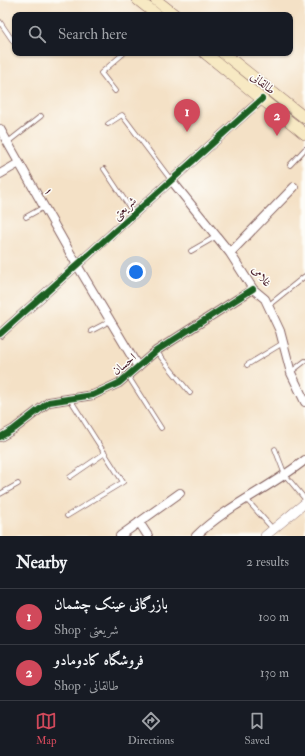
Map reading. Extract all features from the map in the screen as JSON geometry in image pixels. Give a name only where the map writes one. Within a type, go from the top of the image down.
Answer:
[{"type":"main road","points":[[138,0],[153,12]]},
{"type":"main road","points":[[156,0],[171,12]]},
{"type":"main road","name":"طالقانی","points":[[209,56],[305,134]]},
{"type":"main road","name":"طالقانی","points":[[227,56],[305,118]]},
{"type":"street","name":"شریعتی","points":[[0,334],[262,99]]},
{"type":"street","name":"۱","points":[[0,129],[77,265],[138,367]]},
{"type":"street","points":[[0,174],[19,163]]},
{"type":"street","name":"غلامی","points":[[172,181],[230,252],[253,289],[265,299],[283,343],[290,373],[305,402]]},
{"type":"street","points":[[230,252],[294,187]]},
{"type":"street","name":"احسان","points":[[0,437],[14,429],[49,402],[93,395],[119,383],[156,351],[253,289]]},
{"type":"street","points":[[196,536],[212,521],[285,475],[305,460]]},
{"type":"street","points":[[120,536],[180,493]]},
{"type":"street","points":[[266,536],[305,503]]},
{"type":"street","points":[[139,522],[148,536]]},
{"type":"lane","points":[[0,22],[12,40]]},
{"type":"lane","points":[[115,91],[101,73],[121,56]]},
{"type":"lane","points":[[108,124],[122,115],[172,181]]},
{"type":"lane","points":[[8,142],[41,116]]},
{"type":"lane","points":[[290,165],[305,149]]},
{"type":"lane","points":[[104,169],[134,214]]},
{"type":"lane","points":[[26,217],[45,207]]},
{"type":"lane","points":[[191,251],[217,236]]},
{"type":"lane","points":[[268,306],[305,276]]},
{"type":"lane","points":[[91,331],[110,320]]},
{"type":"lane","points":[[247,365],[283,343]]},
{"type":"lane","points":[[156,351],[190,393]]},
{"type":"lane","points":[[290,373],[305,362]]},
{"type":"lane","points":[[128,376],[160,428]]},
{"type":"lane","points":[[67,516],[123,482],[70,398]]},
{"type":"lane","points":[[275,449],[285,475],[305,499]]},
{"type":"lane","points":[[70,477],[105,453]]},
{"type":"lane","points":[[0,494],[18,484]]},
{"type":"lane","points":[[246,499],[273,530]]},
{"type":"cycle path","points":[[0,334],[262,99]]},
{"type":"cycle path","points":[[0,437],[14,429],[49,402],[93,395],[119,383],[156,351],[253,289]]},
{"type":"place","name":"بازرگانی عینک چشمان","points":[[187,132]]},
{"type":"place","name":"فروشگاه کادومادو","points":[[277,136]]}]
